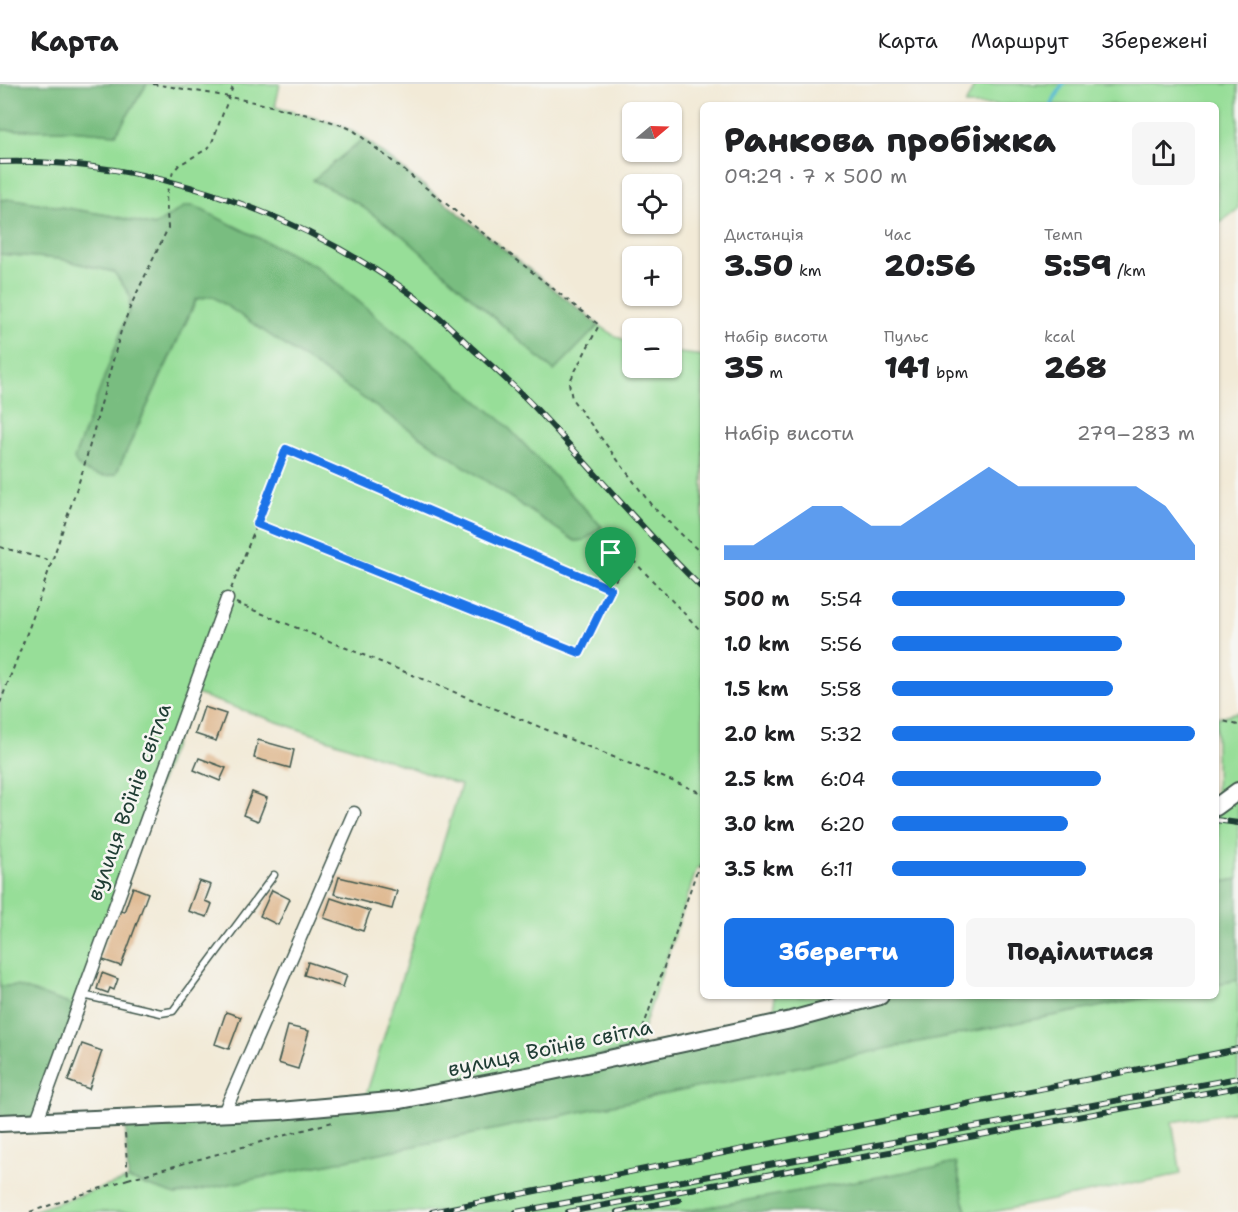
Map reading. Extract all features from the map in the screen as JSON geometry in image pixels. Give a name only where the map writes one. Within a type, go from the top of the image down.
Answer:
[{"type":"street","name":"вулиця Воїнів світла","points":[[36,1122],[227,599]]},
{"type":"street","points":[[1219,805],[1238,791]]},
{"type":"street","points":[[224,1113],[354,813]]},
{"type":"street","name":"вулиця Воїнів світла","points":[[0,1123],[351,1106],[401,1100],[503,1082],[791,1020],[869,999]]},
{"type":"lane","points":[[82,994],[160,1014],[173,1011],[274,875]]},
{"type":"path","points":[[153,84],[230,96],[326,120],[359,134],[599,325],[569,382],[572,399],[652,506],[700,552]]},
{"type":"path","points":[[0,703],[83,470],[121,331],[168,228],[166,195],[173,172],[179,165],[211,145],[234,84]]},
{"type":"path","points":[[611,589],[286,449],[227,599],[700,792]]},
{"type":"path","points":[[257,524],[580,653],[628,555],[700,630]]},
{"type":"path","points":[[0,547],[52,561]]},
{"type":"path","points":[[1219,720],[1238,725]]},
{"type":"path","points":[[635,1053],[700,862]]},
{"type":"path","points":[[125,1118],[128,1179]]},
{"type":"path","points":[[30,1212],[128,1179],[337,1121]]},
{"type":"green space","points":[[0,84],[147,84],[116,134],[70,130],[0,130]]},
{"type":"green space","points":[[147,84],[280,84],[275,107],[340,125],[364,138],[313,180],[357,203],[404,237],[554,371],[599,325],[622,339],[622,378],[682,378],[682,353],[700,356],[700,867],[697,868],[635,1053],[363,1105],[461,785],[193,693],[78,1007],[17,987],[0,986],[0,254],[60,259],[114,272],[130,295],[116,474],[197,299],[212,296],[575,541],[584,540],[601,526],[504,423],[317,267],[194,206],[185,207],[154,226],[113,216],[14,199],[0,200],[0,130],[70,130],[116,134]]},
{"type":"green space","points":[[975,84],[1238,84],[1238,209],[1219,223],[1219,102],[966,102]]},
{"type":"green space","points":[[364,138],[599,325],[554,371],[404,237],[357,203],[313,180]]},
{"type":"green space","points":[[14,199],[113,216],[154,226],[185,206],[194,206],[317,267],[504,423],[602,527],[584,540],[575,541],[212,296],[196,299],[116,474],[105,476],[86,471],[74,459],[131,305],[130,295],[114,272],[60,259],[0,254],[0,200]]},
{"type":"green space","points":[[1238,712],[1238,879],[1219,883],[1219,717]]},
{"type":"green space","points":[[1238,879],[1238,980],[1219,984],[1219,883]]},
{"type":"green space","points":[[1238,980],[1238,1111],[1172,1122],[1181,1174],[993,1212],[966,1212],[956,1163],[682,1212],[30,1212],[128,1179],[176,1195],[928,1040],[1139,999],[1219,999],[1219,984]]},
{"type":"green space","points":[[0,986],[17,986],[78,1007],[36,1123],[0,1123]]},
{"type":"green space","points":[[774,999],[868,999],[776,1023]]},
{"type":"green space","points":[[866,999],[1139,999],[928,1040],[176,1195],[128,1179],[125,1118],[363,1105]]},
{"type":"green space","points":[[956,1163],[966,1212],[682,1212]]},
{"type":"building","points":[[204,707],[226,714],[216,741],[195,734]]},
{"type":"building","points":[[258,740],[294,750],[290,768],[254,758]]},
{"type":"building","points":[[199,758],[226,768],[220,781],[194,770]]},
{"type":"building","points":[[252,792],[267,798],[258,821],[243,815]]},
{"type":"building","points":[[339,877],[397,891],[392,909],[334,894]]},
{"type":"building","points":[[199,881],[211,885],[205,901],[212,904],[207,917],[188,911]]},
{"type":"building","points":[[133,887],[148,893],[121,966],[100,959],[118,910],[124,912]]},
{"type":"building","points":[[272,890],[290,899],[278,925],[260,916]]},
{"type":"building","points":[[331,898],[370,911],[363,931],[324,918]]},
{"type":"building","points":[[308,962],[347,975],[343,987],[304,975]]},
{"type":"building","points":[[102,973],[118,979],[114,990],[110,988],[108,993],[97,989]]},
{"type":"building","points":[[226,1012],[241,1017],[229,1049],[215,1044]]},
{"type":"building","points":[[288,1026],[309,1031],[298,1069],[278,1063]]},
{"type":"building","points":[[82,1044],[102,1051],[89,1089],[68,1081]]},
{"type":"waterway","points":[[1053,102],[1063,84]]},
{"type":"railway","points":[[0,162],[54,163],[109,169],[163,180],[216,195],[268,214],[318,237],[366,264],[427,307],[516,388],[700,586]]},
{"type":"railway","points":[[1219,820],[1238,823]]},
{"type":"railway","points":[[432,1212],[1238,1049]]},
{"type":"railway","points":[[516,1212],[1238,1078]]},
{"type":"railway","points":[[568,1212],[1238,1087]]},
{"type":"railway","points":[[617,1212],[679,1200]]},
{"type":"route","points":[[286,449],[611,589],[580,653],[257,524],[286,449]]}]
